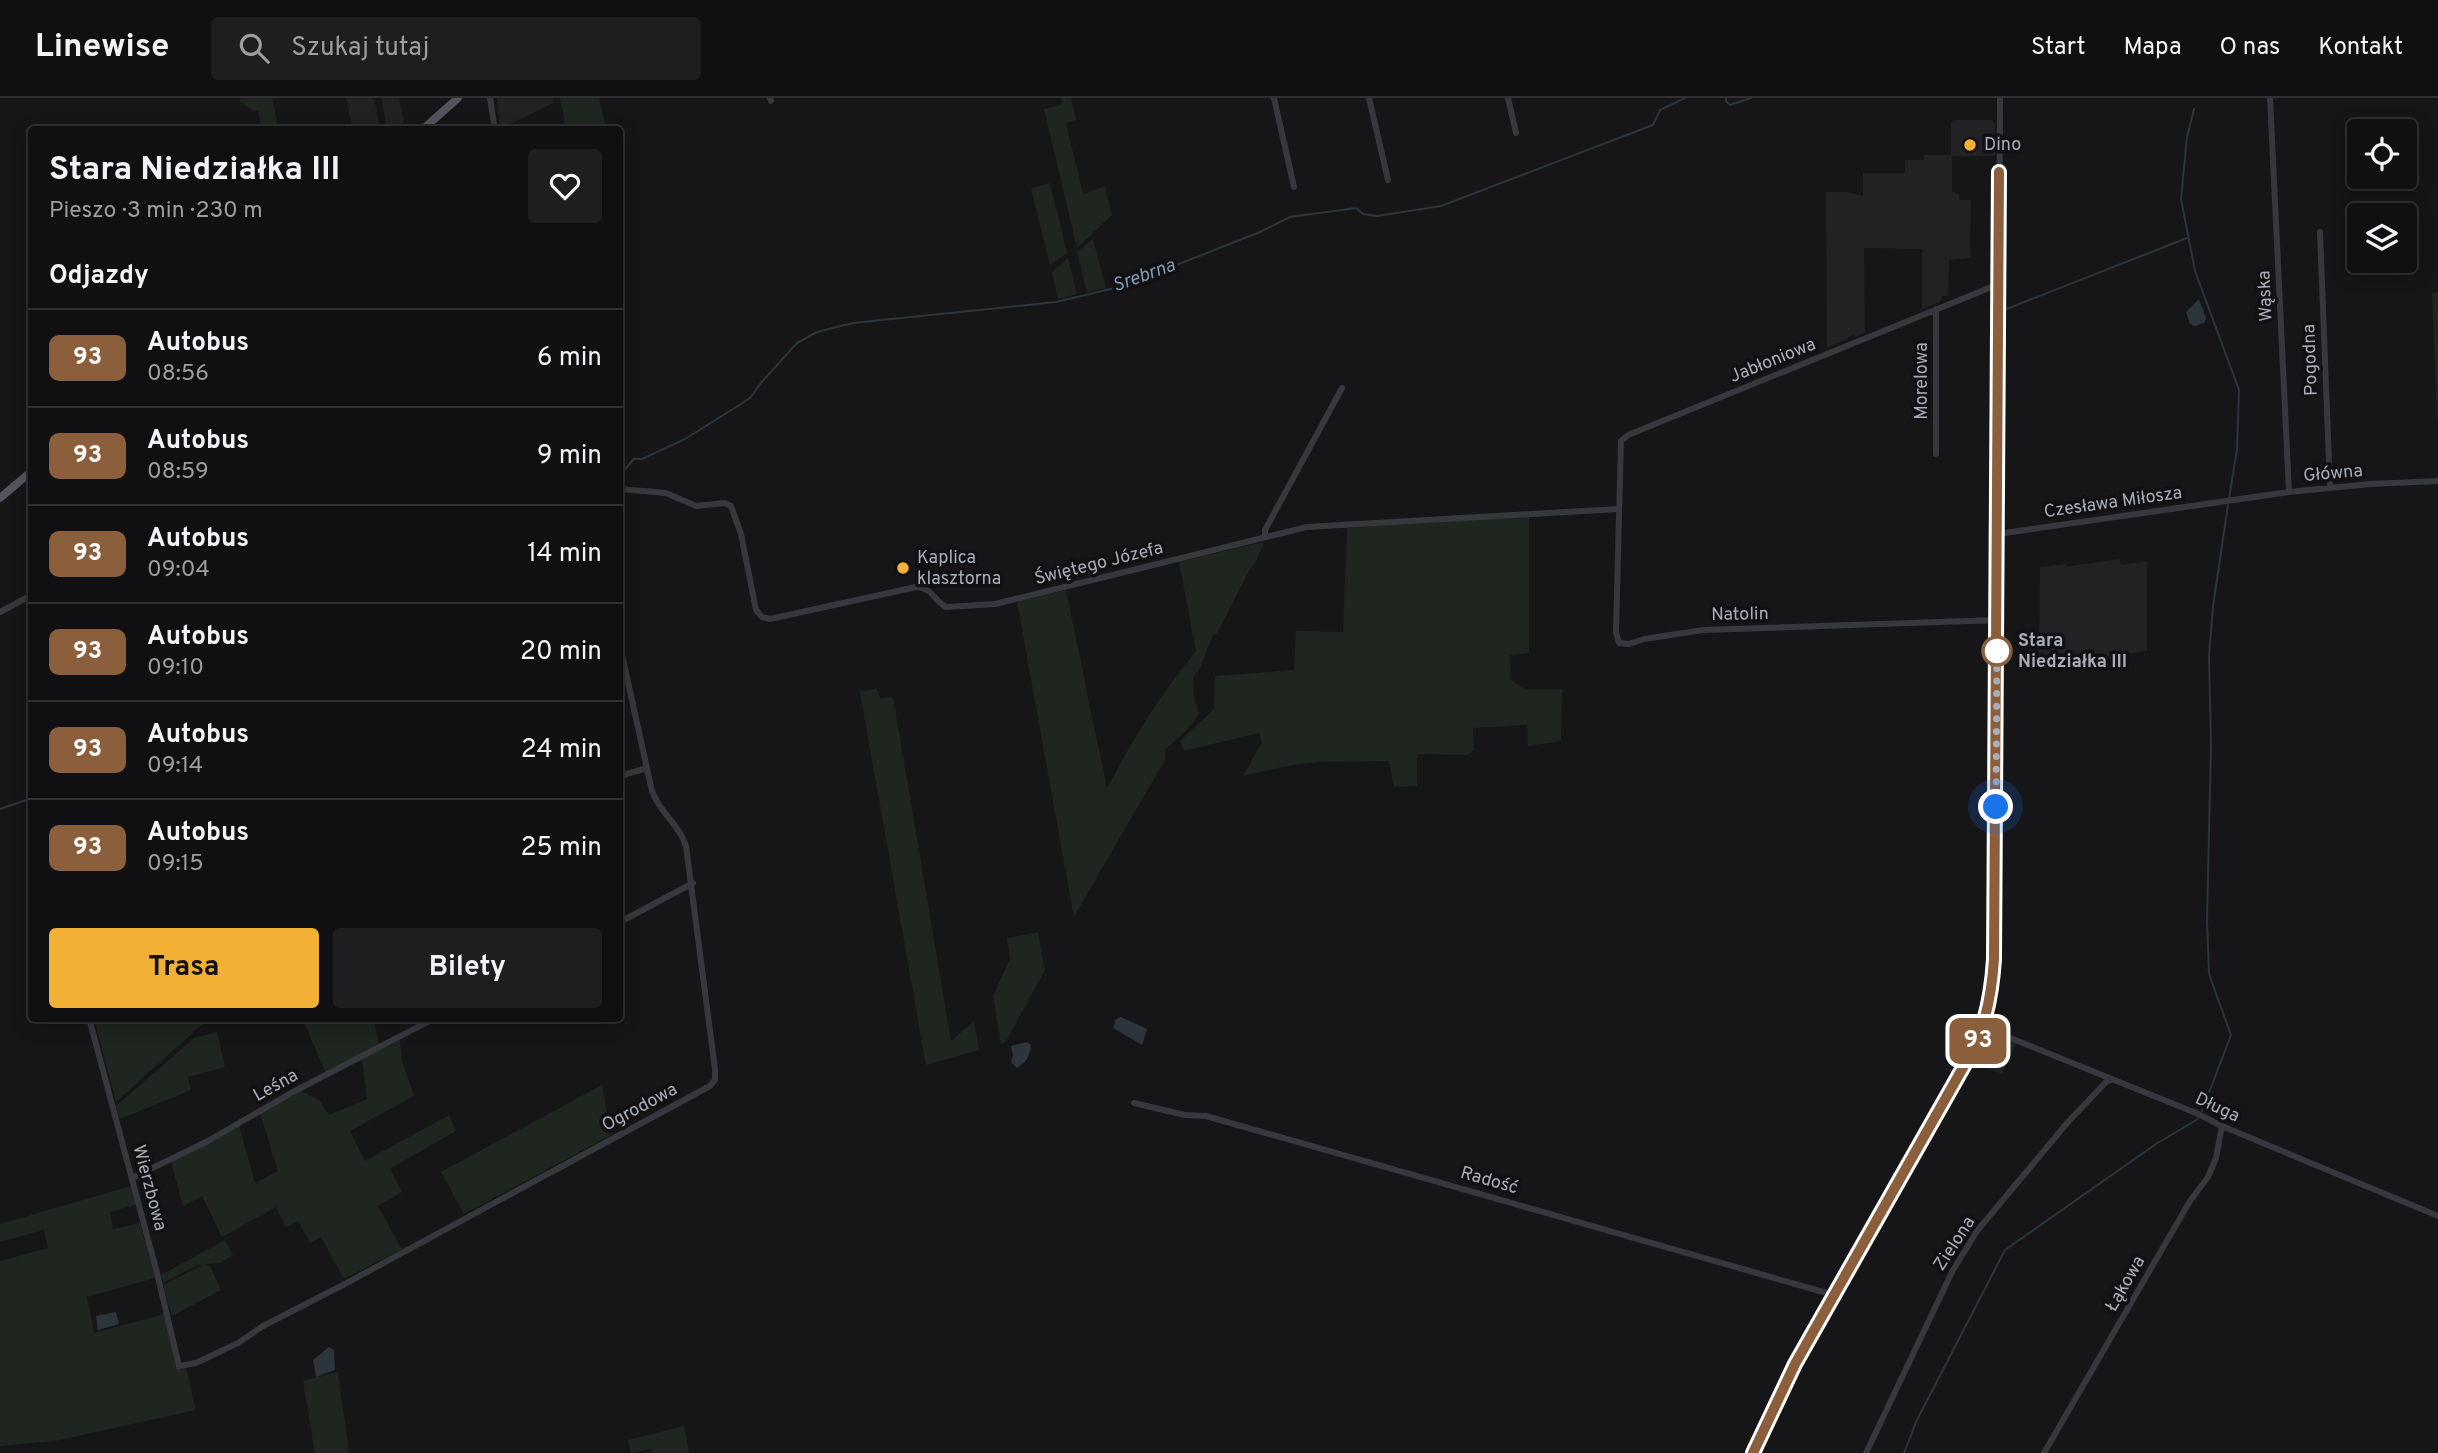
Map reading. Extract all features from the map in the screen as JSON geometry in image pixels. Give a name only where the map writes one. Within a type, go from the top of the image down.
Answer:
[{"type":"main road","points":[[426,126],[458,98]]},
{"type":"main road","points":[[0,498],[28,474]]},
{"type":"street","points":[[490,98],[494,126]]},
{"type":"street","points":[[1274,98],[1294,187]]},
{"type":"street","points":[[1369,98],[1388,180]]},
{"type":"street","points":[[1508,98],[1516,133]]},
{"type":"street","points":[[1753,1453],[1795,1364],[1970,1056],[1983,1027],[1991,995],[1994,959],[2000,98]]},
{"type":"street","name":"Wąska","points":[[2270,98],[2289,492]]},
{"type":"street","name":"Pogodna","points":[[2319,232],[2330,488]]},
{"type":"street","name":"Jabłoniowa","points":[[1618,509],[1621,441],[1628,435],[1999,284]]},
{"type":"street","name":"Morelowa","points":[[1936,309],[1936,454]]},
{"type":"street","points":[[1265,537],[1265,530],[1342,388]]},
{"type":"street","name":"Główna","points":[[2229,501],[2330,488],[2438,481]]},
{"type":"street","name":"Świętego Józefa","points":[[623,489],[666,493],[696,506],[724,503],[731,506],[741,534],[757,610],[762,617],[770,619],[916,587],[928,590],[939,604],[946,607],[990,604],[1307,527],[1618,509]]},
{"type":"street","name":"Czesława Miłosza","points":[[1998,534],[2229,501]]},
{"type":"street","name":"Natolin","points":[[1618,509],[1616,632],[1619,643],[1622,644],[1703,630],[1997,620]]},
{"type":"street","points":[[0,612],[28,597]]},
{"type":"street","name":"Ogrodowa","points":[[179,1366],[196,1363],[239,1342],[269,1322],[343,1286],[712,1084],[715,1069],[693,883],[683,836],[655,799],[623,660]]},
{"type":"street","points":[[623,775],[647,768]]},
{"type":"street","points":[[623,920],[693,883]]},
{"type":"street","name":"Wierzbowa","points":[[90,1022],[179,1366]]},
{"type":"street","name":"Leśna","points":[[132,1178],[208,1141],[293,1092],[427,1022]]},
{"type":"street","name":"Długa","points":[[1983,1027],[2196,1113],[2438,1216]]},
{"type":"street","name":"Zielona","points":[[1866,1453],[1952,1272],[1977,1231],[2068,1122],[2111,1080]]},
{"type":"street","name":"Radość","points":[[1134,1103],[1185,1115],[1206,1116],[1834,1295]]},
{"type":"street","name":"Łąkowa","points":[[2044,1453],[2190,1201],[2208,1177],[2216,1158],[2222,1126]]},
{"type":"shaded area","points":[[240,98],[272,98],[278,126],[261,126],[258,110],[254,111],[240,102]]},
{"type":"shaded area","points":[[346,98],[374,98],[379,126],[352,126]]},
{"type":"shaded area","points":[[381,98],[399,98],[404,122],[398,126],[386,126]]},
{"type":"shaded area","points":[[497,98],[552,98],[553,103],[506,126],[500,126]]},
{"type":"shaded area","points":[[560,98],[599,98],[605,126],[565,126]]},
{"type":"shaded area","points":[[1061,98],[1071,98],[1076,120],[1066,123],[1083,194],[1105,186],[1112,215],[1077,248],[1044,109],[1062,105]]},
{"type":"shaded area","points":[[1954,120],[1992,120],[1995,124],[1995,156],[1952,156],[1952,191],[1959,195],[1959,200],[1971,200],[1970,258],[1949,260],[1948,296],[1942,296],[1940,302],[1922,309],[1922,249],[1864,248],[1865,332],[1856,337],[1853,334],[1827,347],[1826,192],[1847,192],[1863,196],[1863,173],[1905,173],[1905,160],[1924,160],[1924,155],[1951,155],[1951,123]]},
{"type":"shaded area","points":[[1050,183],[1067,253],[1050,265],[1031,189]]},
{"type":"shaded area","points":[[1093,239],[1106,288],[1087,292],[1077,252]]},
{"type":"shaded area","points":[[1068,258],[1077,294],[1058,299],[1052,272]]},
{"type":"shaded area","points":[[2438,292],[2438,420],[2437,420],[2432,293]]},
{"type":"shaded area","points":[[2199,299],[2206,318],[2204,323],[2195,326],[2190,324],[2186,312]]},
{"type":"shaded area","points":[[1529,516],[1529,653],[1510,655],[1511,680],[1524,689],[1562,689],[1561,741],[1528,746],[1527,725],[1473,728],[1474,750],[1468,755],[1417,754],[1417,786],[1394,787],[1389,761],[1318,762],[1243,776],[1262,742],[1259,733],[1184,751],[1180,741],[1214,709],[1215,676],[1294,670],[1296,631],[1343,632],[1347,528]]},
{"type":"shaded area","points":[[1264,542],[1255,564],[1217,633],[1213,635],[1199,670],[1193,677],[1194,698],[1199,713],[1165,750],[1166,758],[1074,917],[1017,602],[1066,590],[1107,789],[1148,717],[1196,651],[1179,562]]},
{"type":"shaded area","points":[[2119,559],[2121,565],[2147,561],[2147,651],[2039,667],[2040,567],[2065,564],[2065,567]]},
{"type":"shaded area","points":[[877,688],[880,698],[893,697],[951,1041],[974,1021],[979,1050],[926,1065],[860,692]]},
{"type":"shaded area","points":[[1038,932],[1045,970],[1005,1043],[1001,1044],[993,996],[1010,959],[1007,938]]},
{"type":"shaded area","points":[[1121,1017],[1147,1029],[1142,1045],[1113,1028],[1116,1019]]},
{"type":"shaded area","points":[[95,1022],[205,1022],[116,1102]]},
{"type":"shaded area","points":[[304,1022],[375,1022],[379,1046],[326,1074]]},
{"type":"shaded area","points":[[217,1032],[225,1067],[188,1077],[191,1090],[120,1119],[116,1106],[194,1038]]},
{"type":"shaded area","points":[[1990,1032],[2016,1043],[2002,1074],[1973,1062]]},
{"type":"shaded area","points":[[400,1040],[402,1061],[414,1096],[350,1131],[365,1161],[449,1115],[456,1131],[390,1169],[402,1192],[378,1206],[402,1249],[344,1279],[321,1237],[310,1243],[298,1221],[286,1227],[276,1207],[222,1237],[202,1196],[183,1206],[171,1162],[239,1125],[255,1183],[278,1171],[260,1113],[301,1091],[319,1100],[329,1115],[367,1099],[362,1059]]},
{"type":"shaded area","points":[[1027,1042],[1031,1045],[1029,1056],[1017,1068],[1011,1062],[1011,1046]]},
{"type":"shaded area","points":[[602,1085],[611,1135],[464,1214],[441,1172]]},
{"type":"shaded area","points":[[131,1186],[136,1205],[110,1212],[113,1229],[140,1223],[155,1278],[87,1297],[94,1333],[165,1314],[180,1369],[186,1368],[196,1410],[55,1441],[0,1446],[0,1261],[48,1248],[44,1230],[0,1242],[0,1224]]},
{"type":"shaded area","points":[[225,1240],[233,1255],[220,1263],[198,1265],[163,1283],[161,1275]]},
{"type":"shaded area","points":[[203,1265],[210,1266],[221,1290],[172,1316],[163,1285]]},
{"type":"shaded area","points":[[116,1312],[119,1324],[98,1330],[96,1316]]},
{"type":"shaded area","points":[[329,1347],[334,1350],[335,1370],[316,1377],[313,1360]]},
{"type":"shaded area","points":[[338,1372],[349,1453],[315,1453],[303,1381]]},
{"type":"shaded area","points":[[684,1426],[689,1453],[652,1453],[651,1449],[631,1453],[628,1440]]},
{"type":"waterway","name":"Srebrna","points":[[623,472],[634,459],[642,459],[685,439],[751,397],[797,343],[817,332],[853,323],[1056,302],[1123,286],[1260,232],[1290,217],[1356,208],[1363,214],[1377,216],[1441,206],[1653,125],[1660,110],[1685,98]]},
{"type":"waterway","name":"Srebrna","points":[[1726,98],[1730,105],[1751,98]]},
{"type":"waterway","points":[[2194,109],[2187,137],[2181,199],[2195,271],[2239,390],[2237,449],[2229,499]]},
{"type":"waterway","points":[[2004,310],[2187,238]]},
{"type":"waterway","points":[[2202,1111],[2231,1035],[2209,974],[2207,920],[2211,745],[2209,656],[2213,606],[2228,505]]},
{"type":"waterway","points":[[0,809],[28,799]]},
{"type":"waterway","points":[[1904,1453],[1917,1420],[2005,1250],[2156,1144],[2198,1119]]},
{"type":"bus line","name":"93","points":[[1753,1453],[1795,1364],[1973,1050],[1988,1011],[1994,959],[1999,172]]},
{"type":"place","name":"Dino","points":[[1970,145]]},
{"type":"place","name":"Kaplica klasztorna","points":[[903,568]]},
{"type":"place","name":"Stara Niedziałka III","points":[[1997,651]]},
{"type":"route","points":[[1996,807],[1997,646],[1997,651]]}]
